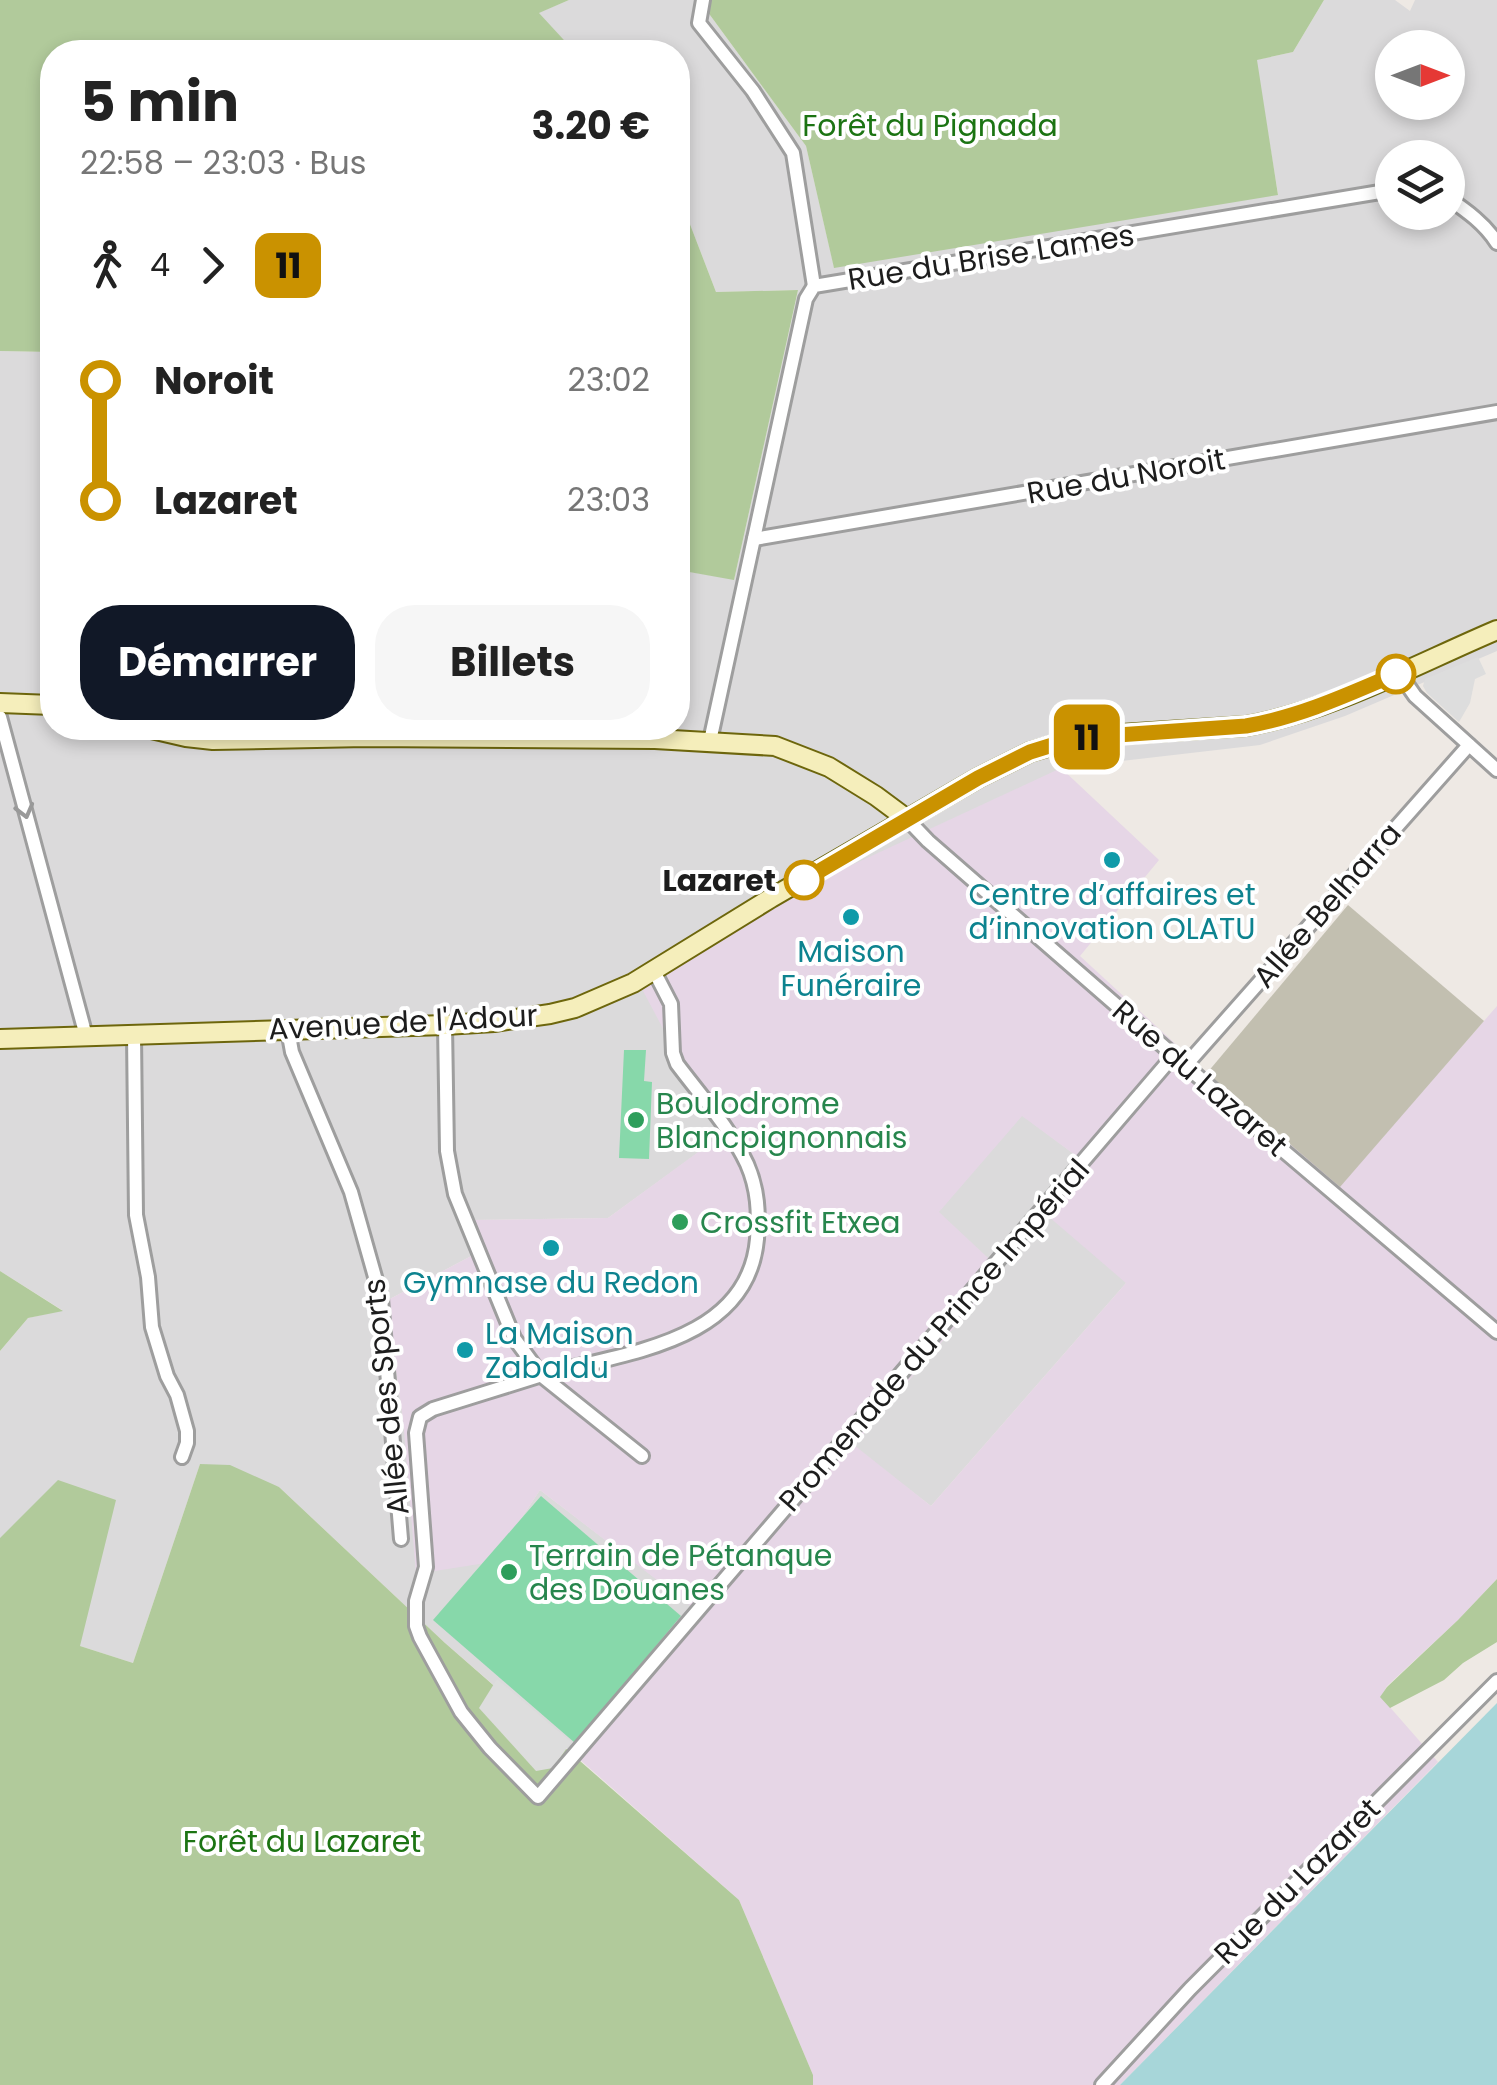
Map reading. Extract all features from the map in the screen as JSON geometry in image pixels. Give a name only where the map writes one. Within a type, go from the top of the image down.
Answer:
[{"type":"main road","name":"Avenue de l'Adour","points":[[0,1039],[445,1025],[531,1018],[566,1010],[654,971],[1014,758],[1058,743],[1106,735],[1271,722],[1305,712],[1497,630]]},
{"type":"main road","points":[[0,704],[40,705]]},
{"type":"main road","points":[[674,740],[775,746],[801,754],[829,766],[908,819]]},
{"type":"street","points":[[703,0],[698,23],[753,91],[793,153],[814,286]]},
{"type":"street","name":"Rue du Brise Lames","points":[[710,741],[806,299],[814,286],[1375,193]]},
{"type":"street","points":[[1465,210],[1497,243]]},
{"type":"street","name":"Rue du Noroit","points":[[754,539],[1497,412]]},
{"type":"street","points":[[1399,673],[1415,696],[1497,770]]},
{"type":"street","points":[[0,717],[86,1036]]},
{"type":"street","name":"Allée Belharra","points":[[1186,1065],[1469,745]]},
{"type":"street","name":"Rue du Lazaret","points":[[908,819],[1174,1056],[1497,1332]]},
{"type":"street","points":[[542,1376],[658,1346],[690,1332],[720,1314],[740,1288],[756,1251],[758,1199],[754,1183],[735,1144],[678,1064],[671,1004],[654,971]]},
{"type":"street","points":[[445,1025],[447,1151],[456,1194],[514,1338],[542,1376],[642,1456]]},
{"type":"street","name":"Allée des Sports","points":[[288,1030],[292,1052],[351,1192],[381,1298],[401,1540]]},
{"type":"street","points":[[134,1036],[136,1215],[148,1276],[152,1327],[187,1431],[182,1458]]},
{"type":"street","name":"Promenade du Prince Impérial","points":[[542,1376],[433,1409],[420,1417],[416,1433],[426,1566],[416,1601],[420,1638],[461,1712],[538,1796],[1174,1056]]},
{"type":"street","name":"Rue du Lazaret","points":[[1102,2085],[1190,1988],[1497,1681]]},
{"type":"shaded area","points":[[569,0],[699,0],[806,146],[834,267],[1278,194],[1256,60],[1293,52],[1324,0],[1395,0],[1410,11],[1415,0],[1497,0],[1497,651],[1345,716],[1260,745],[1061,768],[721,1136],[608,1218],[471,1220],[477,1253],[386,1301],[403,1419],[492,1562],[540,1490],[693,1607],[577,1757],[445,1643],[279,1487],[200,1464],[133,1663],[80,1646],[0,1538],[0,1351],[28,1318],[62,1310],[0,1271],[0,351],[40,352],[40,740],[690,740],[690,572],[734,579],[798,290],[716,292],[690,224],[690,40],[564,40],[538,13]]},
{"type":"shaded area","points":[[1478,657],[1486,674],[1475,679],[1470,703],[1459,722],[1427,693],[1425,679]]},
{"type":"shaded area","points":[[1061,768],[1159,860],[1080,956],[1207,1073],[1340,1186],[1497,1006],[1497,1579],[1387,1686],[1381,1697],[1438,1762],[1120,2085],[813,2085],[813,2075],[739,1900],[577,1757],[692,1607],[540,1490],[492,1562],[416,1574],[403,1419],[386,1301],[477,1253],[470,1220],[608,1218],[720,1136],[642,989],[811,884]],"holes":[[[1022,1116],[1090,1166],[1048,1216],[1126,1283],[931,1506],[854,1445],[1002,1271],[939,1212]]]},
{"type":"shaded area","points":[[1348,905],[1484,1021],[1340,1187],[1207,1073]]},
{"type":"shaded area","points":[[1022,1115],[1090,1166],[1126,1283],[931,1506],[853,1446],[1001,1272],[938,1212]]},
{"type":"shaded area","points":[[497,1679],[571,1742],[553,1768],[536,1771],[479,1708]]},
{"type":"green space","points":[[0,0],[569,0],[539,13],[564,40],[40,40],[40,352],[0,351]]},
{"type":"green space","name":"Forêt du Pignada","points":[[699,0],[1324,0],[1293,52],[1257,60],[1278,195],[834,268],[806,146]]},
{"type":"green space","points":[[690,224],[716,292],[798,290],[734,580],[690,572]]},
{"type":"green space","name":"Boulodrome Blancpignonnais","points":[[624,1050],[646,1050],[644,1081],[652,1082],[649,1159],[619,1158]]},
{"type":"green space","points":[[0,1271],[63,1311],[28,1318],[0,1351]]},
{"type":"green space","name":"Forêt du Lazaret","points":[[200,1464],[230,1465],[279,1487],[445,1643],[739,1900],[813,2075],[813,2085],[0,2085],[0,1538],[58,1480],[116,1500],[80,1646],[133,1663]]},
{"type":"green space","points":[[541,1496],[681,1616],[575,1743],[433,1620]]},
{"type":"green space","points":[[1497,1579],[1497,1642],[1444,1680],[1390,1708],[1380,1697],[1387,1687]]},
{"type":"water","points":[[1497,1703],[1497,2085],[1120,2085]]},
{"type":"bus line","name":"11","points":[[804,880],[978,778],[1030,752],[1075,738],[1271,722],[1396,674]]},
{"type":"place","name":"Centre d’affaires et d’innovation OLATU","points":[[1112,860]]},
{"type":"place","name":"Lazaret","points":[[804,880]]},
{"type":"place","name":"Maison Funéraire","points":[[851,917]]},
{"type":"place","name":"Boulodrome Blancpignonnais","points":[[636,1120]]},
{"type":"place","name":"Crossfit Etxea","points":[[680,1222]]},
{"type":"place","name":"Gymnase du Redon","points":[[551,1248]]},
{"type":"place","name":"La Maison Zabaldu","points":[[465,1350]]},
{"type":"place","name":"Terrain de Pétanque des Douanes","points":[[509,1572]]}]
